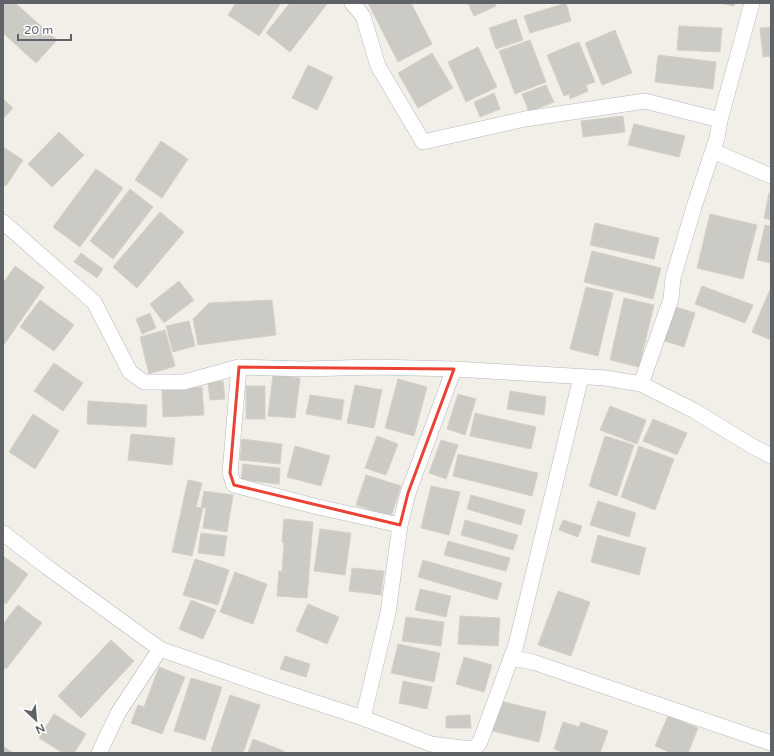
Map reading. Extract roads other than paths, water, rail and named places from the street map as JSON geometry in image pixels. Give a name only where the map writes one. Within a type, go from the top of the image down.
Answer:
[{"type":"street","points":[[352,3],[363,16],[378,66],[423,142],[525,119],[645,101],[720,120]]},
{"type":"street","points":[[641,384],[671,299],[673,278],[694,207],[717,138],[720,120],[752,3]]},
{"type":"street","points":[[713,151],[771,176]]},
{"type":"street","points":[[3,222],[94,302],[130,372],[144,382],[184,382],[239,367],[305,369],[375,367],[454,369],[606,378],[641,384],[693,410],[771,456]]},
{"type":"street","points":[[239,367],[230,473],[234,485],[318,507],[400,525]]},
{"type":"street","points":[[363,718],[388,613],[400,525],[408,493],[454,369]]},
{"type":"street","points":[[3,533],[160,649],[269,688],[363,718],[430,749],[470,749],[476,747],[480,742],[512,658],[581,377]]},
{"type":"street","points":[[99,753],[118,713],[160,649]]},
{"type":"street","points":[[512,658],[533,662],[771,743]]}]
